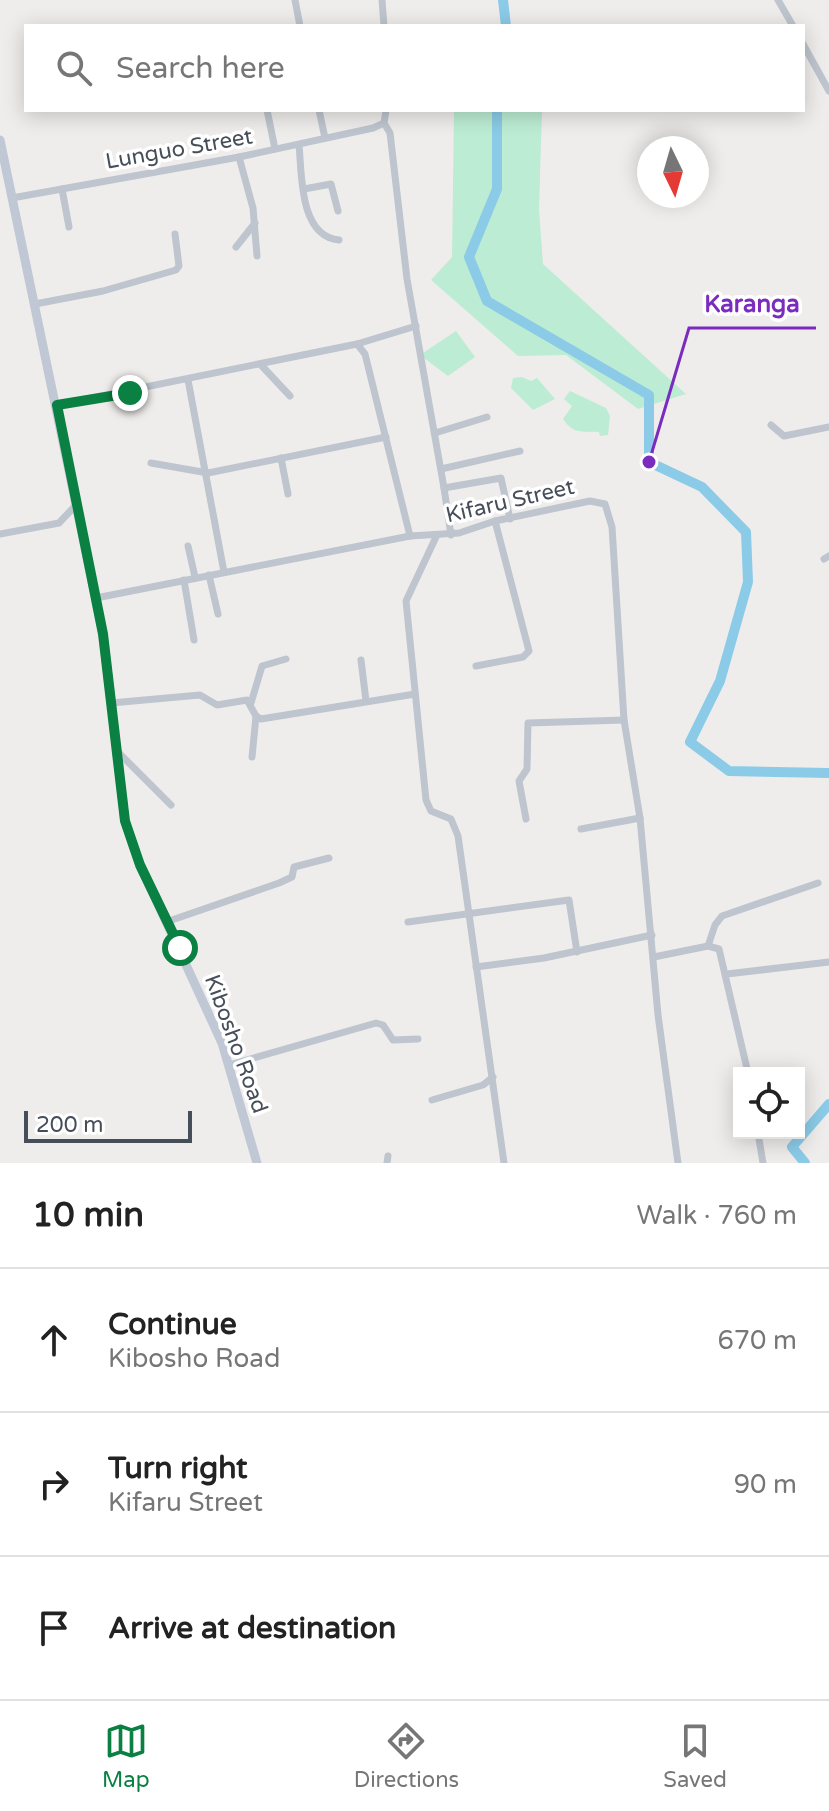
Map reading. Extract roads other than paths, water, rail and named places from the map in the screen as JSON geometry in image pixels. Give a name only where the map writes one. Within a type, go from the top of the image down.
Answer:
[{"type":"main road","name":"Kibosho Road","points":[[0,140],[96,598],[121,802],[129,836],[169,921],[229,1065],[257,1163]]},
{"type":"street","points":[[295,0],[300,24]]},
{"type":"street","points":[[382,0],[384,24]]},
{"type":"street","points":[[778,0],[792,24]]},
{"type":"street","points":[[805,48],[829,91]]},
{"type":"street","points":[[267,112],[275,149]]},
{"type":"street","points":[[319,112],[325,138]]},
{"type":"street","points":[[386,112],[384,123],[390,133],[416,326],[451,535]]},
{"type":"street","name":"Lunguo Street","points":[[12,198],[299,145],[384,123]]},
{"type":"street","points":[[299,145],[311,219],[323,234],[339,240]]},
{"type":"street","points":[[239,157],[255,223],[257,256]]},
{"type":"street","points":[[304,189],[331,184],[338,211]]},
{"type":"street","points":[[62,189],[69,227]]},
{"type":"street","points":[[236,247],[255,223]]},
{"type":"street","points":[[35,304],[103,291],[176,270],[179,266],[175,234]]},
{"type":"street","points":[[57,405],[357,344],[416,326]]},
{"type":"street","points":[[357,344],[365,354],[410,536]]},
{"type":"street","points":[[261,365],[290,396]]},
{"type":"street","points":[[188,380],[208,473],[224,572]]},
{"type":"street","points":[[435,433],[487,417]]},
{"type":"street","points":[[771,425],[784,436],[829,427]]},
{"type":"street","points":[[151,463],[208,473],[386,437]]},
{"type":"street","points":[[441,469],[520,451]]},
{"type":"street","points":[[281,458],[288,494]]},
{"type":"street","points":[[444,488],[501,478],[510,519]]},
{"type":"street","name":"Kifaru Street","points":[[96,598],[410,536],[451,535],[495,521],[590,501],[605,504],[612,527],[624,720],[640,818],[678,1163]]},
{"type":"street","points":[[0,534],[59,523],[69,516],[77,503]]},
{"type":"street","points":[[476,666],[523,657],[529,651],[495,521]]},
{"type":"street","points":[[436,537],[407,596],[427,805],[451,819],[456,826],[504,1163]]},
{"type":"street","points":[[188,546],[195,577]]},
{"type":"street","points":[[209,575],[218,614]]},
{"type":"street","points":[[184,580],[194,640]]},
{"type":"street","points":[[252,757],[256,716],[251,703],[262,666],[286,659]]},
{"type":"street","points":[[361,660],[366,701]]},
{"type":"street","points":[[256,716],[267,719],[415,694]]},
{"type":"street","points":[[111,703],[200,695],[217,705],[244,699],[251,703]]},
{"type":"street","points":[[526,819],[519,781],[527,769],[528,723],[624,720]]},
{"type":"street","points":[[117,751],[171,805]]},
{"type":"street","points":[[581,829],[640,818]]},
{"type":"street","points":[[169,921],[279,883],[292,877],[294,867],[329,858]]},
{"type":"street","points":[[708,946],[715,925],[722,916],[818,883]]},
{"type":"street","points":[[408,922],[445,918],[469,911],[569,900],[577,952]]},
{"type":"street","points":[[476,967],[577,952],[652,935]]},
{"type":"street","points":[[654,957],[708,946],[719,949],[747,1067]]},
{"type":"street","points":[[727,974],[829,962]]},
{"type":"street","points":[[229,1065],[376,1023],[383,1025],[393,1040],[418,1039]]},
{"type":"street","points":[[432,1100],[483,1085],[493,1077]]},
{"type":"street","points":[[759,1139],[763,1163]]},
{"type":"waterway","points":[[503,0],[506,24]]},
{"type":"waterway","points":[[497,112],[497,189],[469,257],[487,301],[649,395],[649,462],[702,487],[746,532],[748,582],[720,681],[690,742],[729,771],[829,773]]},
{"type":"waterway","points":[[805,1163],[792,1147],[829,1104]]},
{"type":"place","name":"Karanga","points":[[649,462]]}]
